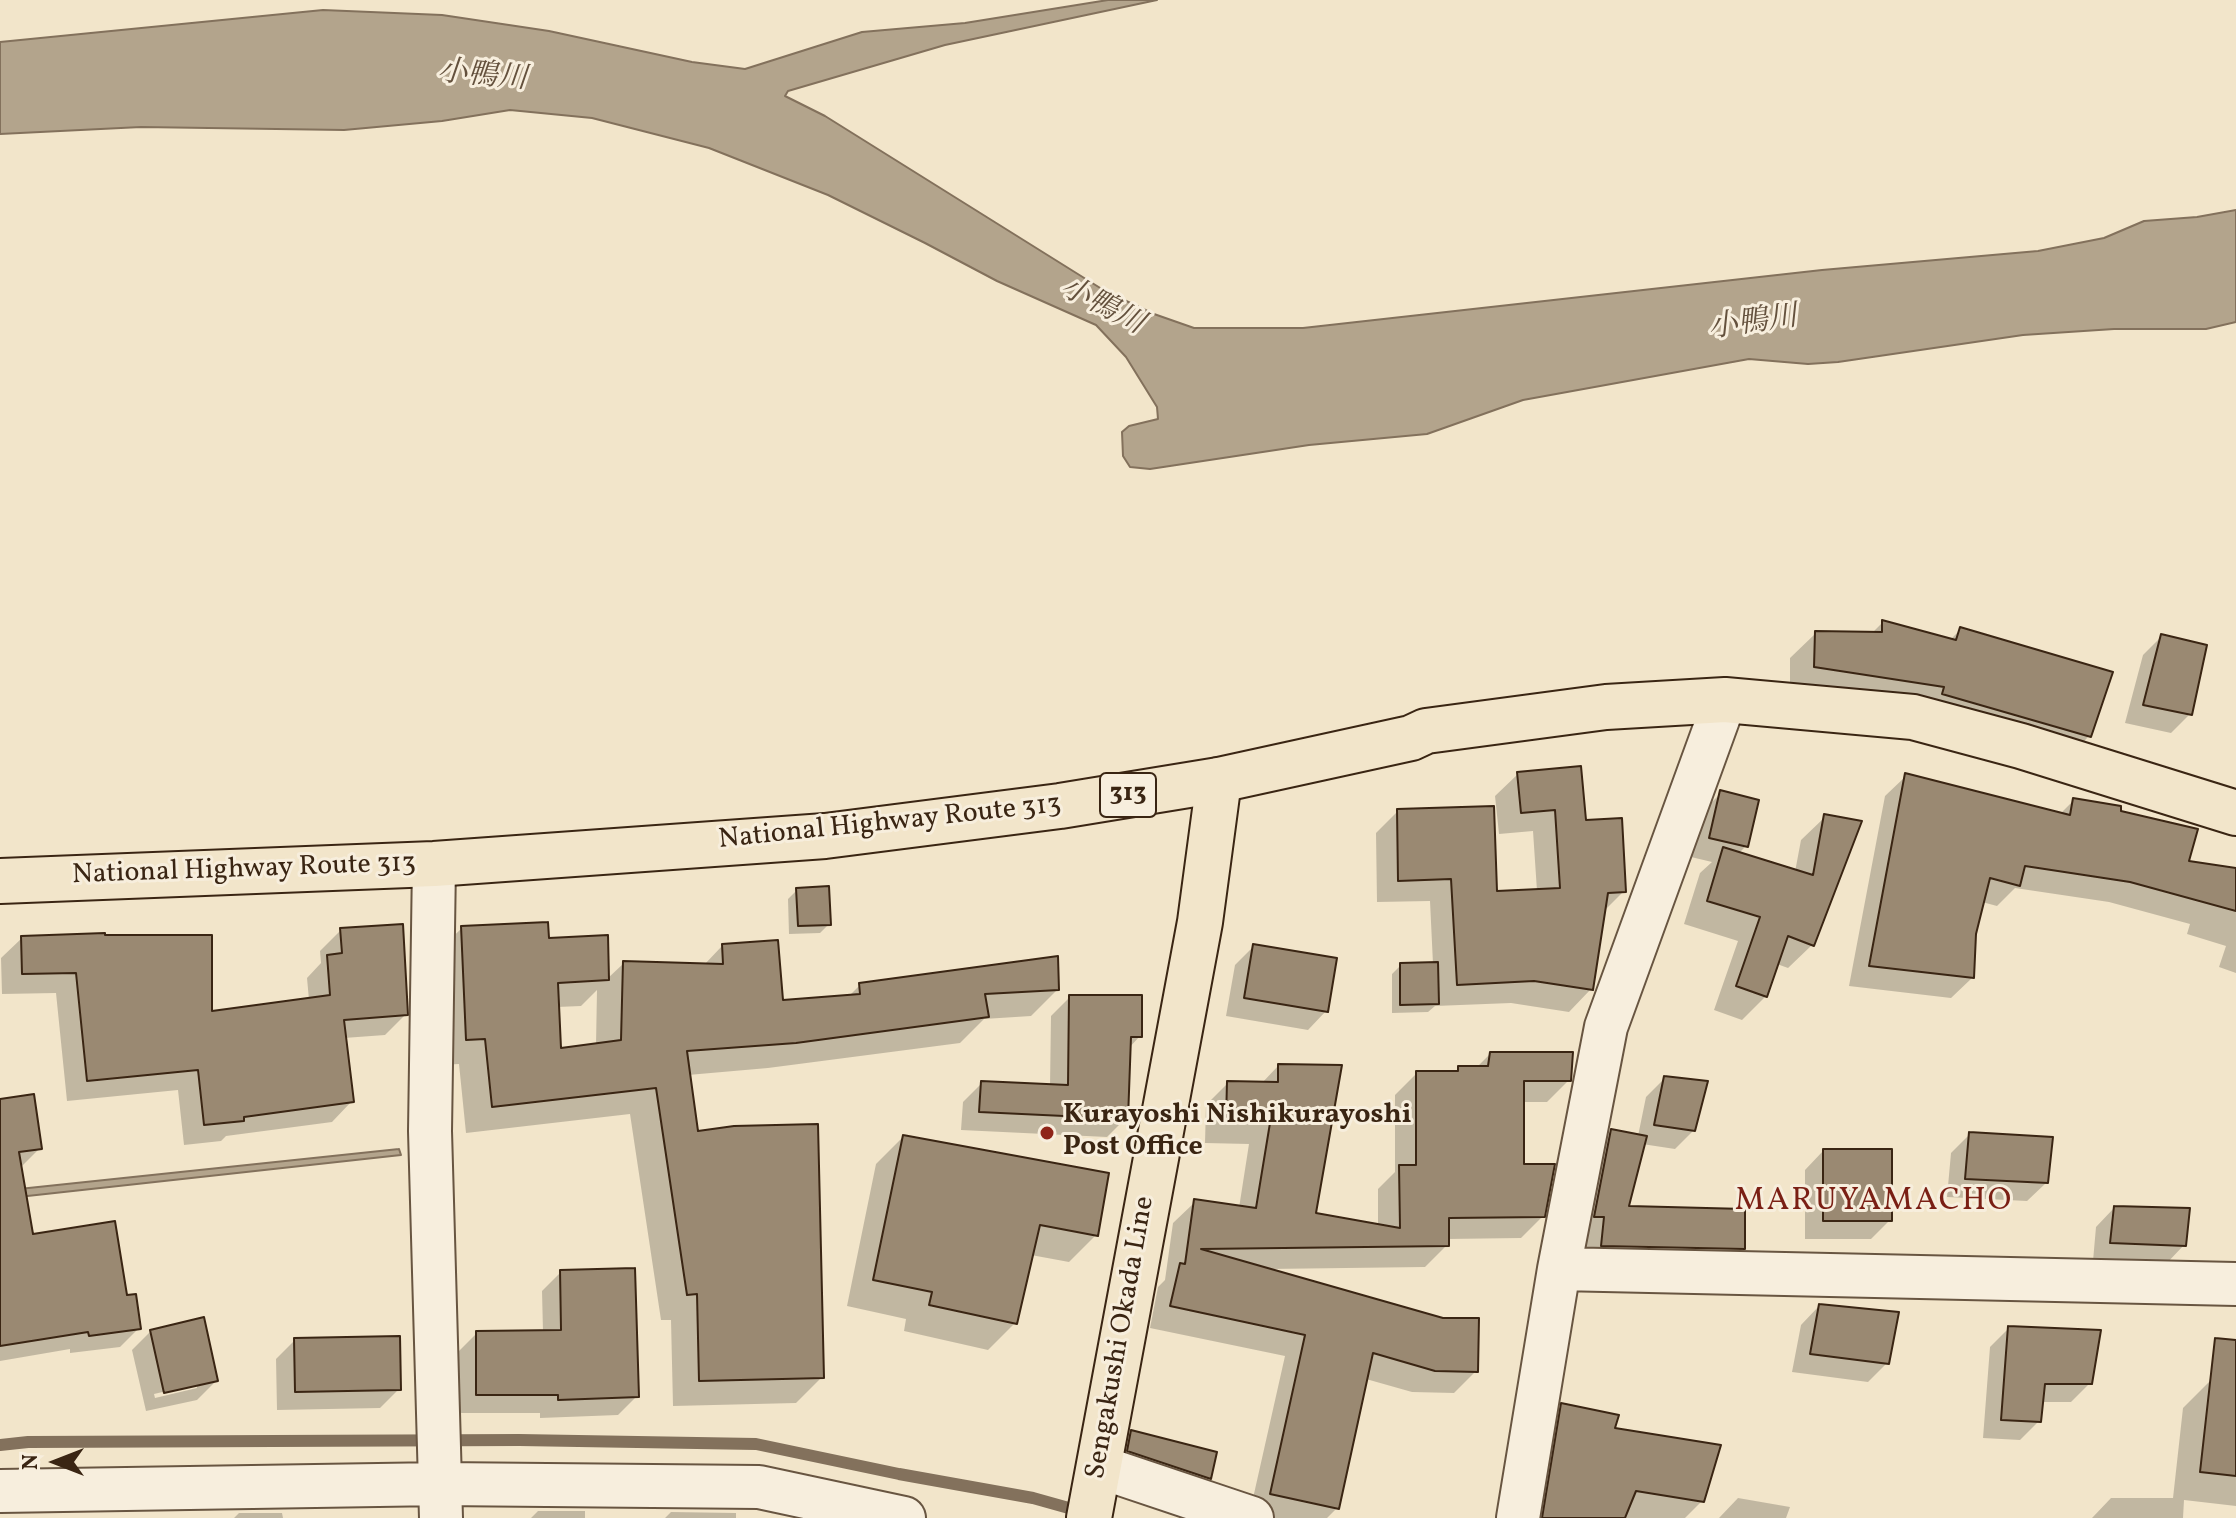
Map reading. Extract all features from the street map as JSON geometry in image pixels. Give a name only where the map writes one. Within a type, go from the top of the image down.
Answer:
[{"type":"main road","name":"National Highway Route 313","points":[[0,881],[434,864],[825,836],[1060,806],[1219,780],[1411,738],[1426,731],[1606,707],[1725,700],[1913,717],[2021,746],[2236,813]]},
{"type":"main road","name":"Sengakushi Okada Line","points":[[1095,1489],[1200,922],[1219,780]]},
{"type":"street","points":[[1518,1518],[1559,1269],[1606,1027],[1725,700]]},
{"type":"street","points":[[434,864],[430,1131],[441,1501]]},
{"type":"street","points":[[1559,1269],[2236,1284]]},
{"type":"street","points":[[1095,1489],[1252,1518]]},
{"type":"street","points":[[0,1491],[441,1501],[759,1502],[904,1518]]},
{"type":"water","name":"小鴨川","points":[[1108,0],[1157,0],[945,45],[788,91],[785,96],[825,116],[1105,291],[1154,314],[1194,328],[1303,328],[1822,270],[2038,251],[2104,238],[2144,221],[2236,210],[2236,322],[2206,329],[2114,329],[2023,335],[1838,362],[1808,364],[1749,359],[1523,400],[1427,434],[1309,445],[1150,469],[1130,467],[1123,456],[1122,432],[1129,426],[1158,419],[1157,407],[1126,357],[1096,325],[997,281],[828,195],[709,148],[592,118],[510,110],[442,121],[344,130],[141,127],[0,134],[0,42],[323,10],[442,15],[549,31],[692,62],[745,69],[862,32],[965,23]]},
{"type":"water","points":[[399,1149],[401,1155],[0,1199],[0,1191]]},
{"type":"building","points":[[1882,620],[1956,640],[1960,627],[2113,672],[2091,737],[1942,694],[1944,687],[1814,667],[1815,631],[1882,632]]},
{"type":"building","points":[[2161,634],[2207,645],[2192,715],[2143,705]]},
{"type":"building","points":[[1581,766],[1586,820],[1622,818],[1626,892],[1608,893],[1593,990],[1534,981],[1457,985],[1451,879],[1398,881],[1397,809],[1494,806],[1497,891],[1560,888],[1555,810],[1521,813],[1517,772]]},
{"type":"building","points":[[1905,773],[2070,815],[2073,798],[2121,806],[2121,811],[2198,829],[2189,861],[2236,868],[2236,911],[2130,882],[2025,866],[2020,886],[1990,878],[1976,934],[1974,978],[1869,966]]},
{"type":"building","points":[[1720,790],[1759,800],[1748,847],[1709,838]]},
{"type":"building","points":[[1824,814],[1862,821],[1814,946],[1788,936],[1767,997],[1736,986],[1760,917],[1707,901],[1723,847],[1813,875]]},
{"type":"building","points":[[829,886],[831,925],[798,926],[796,888]]},
{"type":"building","points":[[548,922],[549,938],[608,935],[609,980],[558,983],[561,1048],[621,1040],[623,961],[723,964],[722,944],[778,940],[783,1000],[860,994],[859,983],[1058,956],[1059,990],[985,994],[989,1017],[796,1043],[687,1051],[698,1131],[734,1126],[818,1124],[824,1378],[699,1381],[697,1294],[687,1295],[656,1088],[492,1107],[485,1039],[466,1040],[461,926]]},
{"type":"building","points":[[403,924],[408,1015],[344,1020],[354,1102],[244,1117],[244,1121],[204,1125],[198,1070],[87,1081],[76,973],[22,974],[21,936],[105,933],[212,935],[212,1011],[330,995],[327,955],[342,953],[340,928]]},
{"type":"building","points":[[1253,944],[1337,958],[1328,1012],[1244,998]]},
{"type":"building","points":[[1438,962],[1439,1004],[1400,1005],[1400,963]]},
{"type":"building","points":[[1069,995],[1142,995],[1142,1037],[1131,1037],[1128,1119],[979,1112],[981,1081],[1068,1085]]},
{"type":"building","points":[[1490,1052],[1573,1052],[1571,1081],[1524,1081],[1524,1164],[1555,1164],[1545,1217],[1449,1218],[1449,1246],[1201,1249],[1443,1318],[1479,1318],[1478,1372],[1435,1371],[1373,1353],[1339,1509],[1270,1494],[1305,1335],[1170,1306],[1180,1263],[1185,1264],[1194,1199],[1256,1208],[1270,1123],[1226,1122],[1227,1081],[1278,1082],[1278,1064],[1342,1065],[1316,1213],[1400,1228],[1399,1165],[1416,1165],[1416,1071],[1458,1071],[1458,1066],[1488,1066]]},
{"type":"building","points":[[1664,1076],[1708,1081],[1695,1131],[1654,1125]]},
{"type":"building","points":[[34,1094],[42,1149],[19,1152],[33,1234],[115,1221],[127,1295],[136,1294],[141,1329],[89,1336],[88,1332],[0,1346],[0,1099]]},
{"type":"building","points":[[1611,1129],[1647,1136],[1629,1206],[1745,1209],[1745,1249],[1601,1246],[1604,1217],[1594,1217]]},
{"type":"building","points":[[1969,1132],[2053,1137],[2048,1183],[1965,1179]]},
{"type":"building","points":[[903,1135],[1109,1173],[1098,1236],[1040,1225],[1017,1324],[929,1305],[932,1292],[873,1280]]},
{"type":"building","points":[[1823,1149],[1892,1149],[1892,1221],[1823,1221]]},
{"type":"building","points":[[2114,1206],[2190,1208],[2186,1246],[2110,1243]]},
{"type":"building","points":[[635,1268],[639,1397],[558,1400],[558,1395],[476,1395],[476,1331],[561,1330],[560,1270]]},
{"type":"building","points":[[1819,1304],[1899,1312],[1889,1364],[1810,1354]]},
{"type":"building","points":[[204,1317],[218,1381],[164,1393],[150,1330]]},
{"type":"building","points":[[2008,1326],[2101,1330],[2092,1384],[2045,1384],[2041,1422],[2001,1420]]},
{"type":"building","points":[[400,1336],[401,1390],[295,1392],[294,1338]]},
{"type":"building","points":[[2215,1338],[2236,1340],[2236,1476],[2200,1472]]},
{"type":"building","points":[[1561,1403],[1619,1415],[1615,1428],[1721,1445],[1704,1502],[1636,1491],[1625,1518],[1542,1518]]},
{"type":"building","points":[[1131,1430],[1217,1452],[1211,1479],[1127,1451]]},
{"type":"waterway","points":[[0,1445],[28,1442],[519,1440],[756,1444],[1033,1498],[1083,1512]]},
{"type":"place","name":"Kurayoshi Nishikurayoshi Post Office","points":[[1047,1133]]},
{"type":"district","name":"MARUYAMACHO","points":[[1874,1203]]}]
